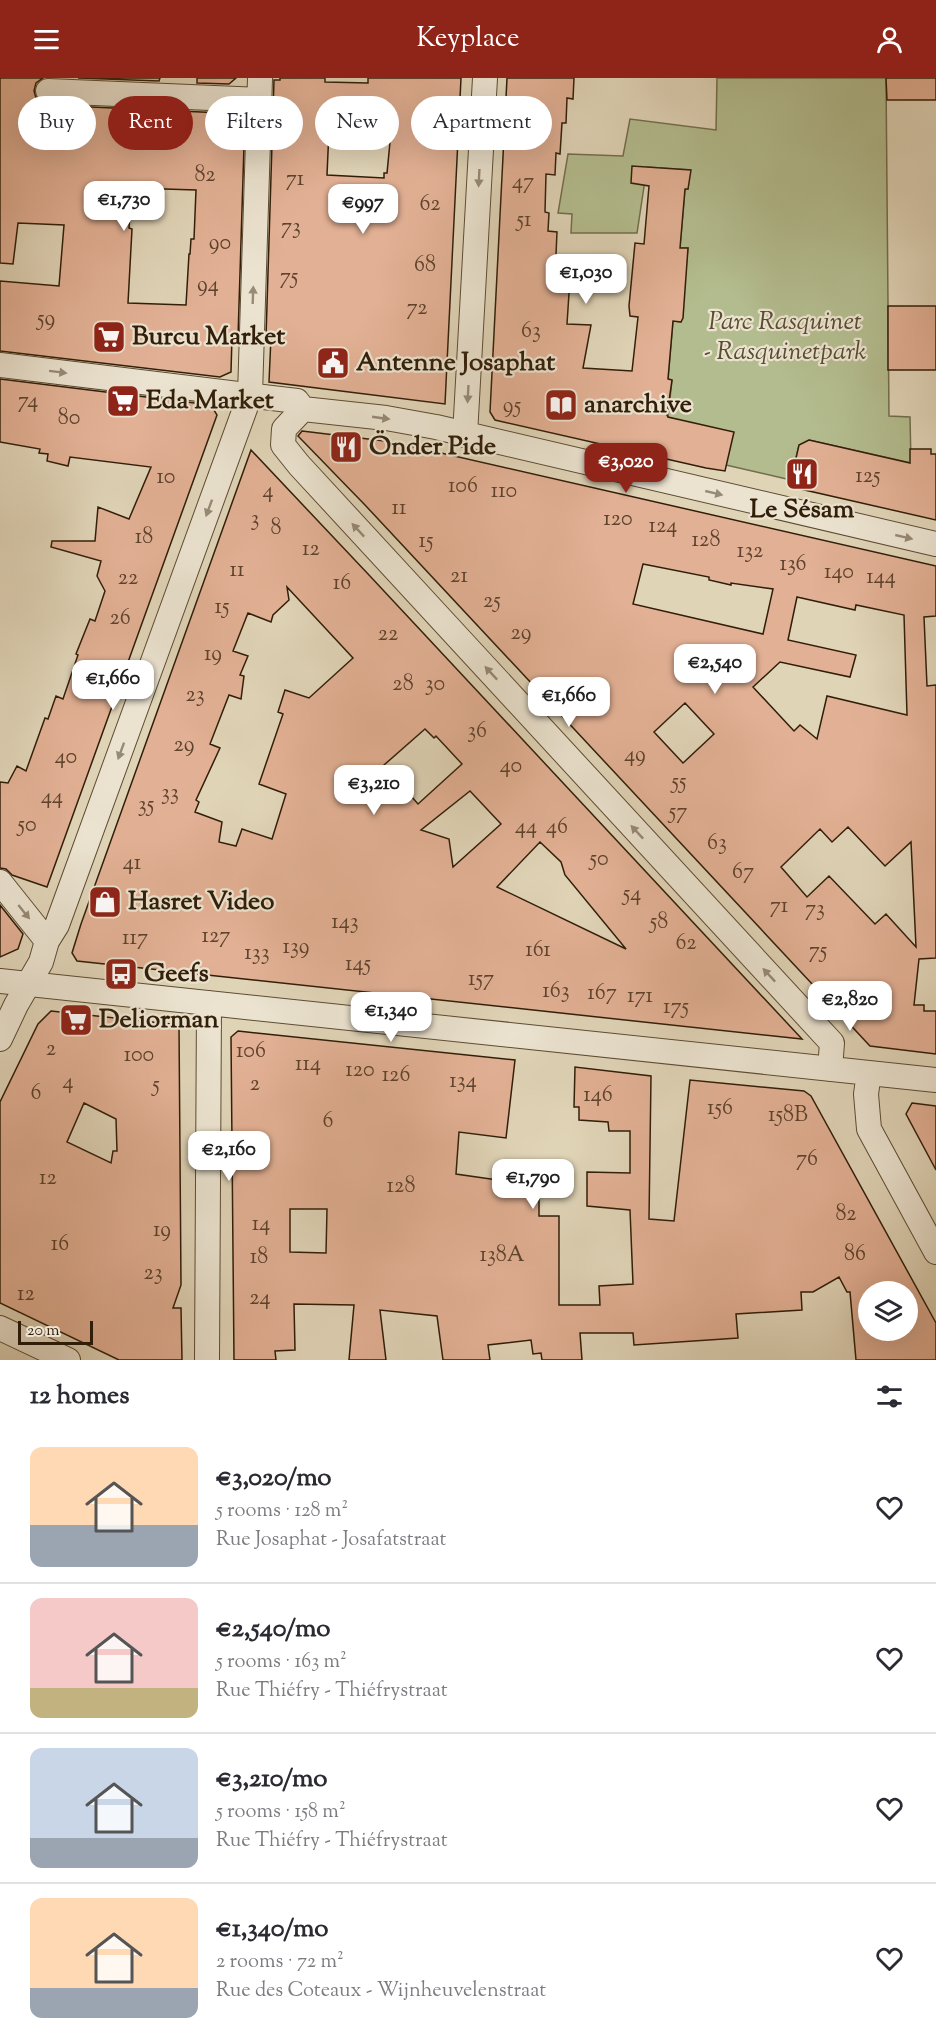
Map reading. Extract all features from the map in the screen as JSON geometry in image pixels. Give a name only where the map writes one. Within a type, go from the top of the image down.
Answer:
[{"type":"street","points":[[465,435],[485,78]]},
{"type":"street","points":[[0,1039],[41,962],[47,941],[57,925],[250,395],[259,89],[48,91]]},
{"type":"street","points":[[0,365],[297,401],[303,409],[387,418],[936,544]]},
{"type":"street","points":[[303,409],[284,429],[283,445],[832,1043],[830,1069]]},
{"type":"street","points":[[0,882],[47,941]]},
{"type":"street","points":[[0,981],[936,1080]]},
{"type":"street","points":[[207,1360],[209,1002]]},
{"type":"street","points":[[869,1073],[866,1094],[869,1130],[936,1252]]},
{"type":"street","points":[[0,1328],[68,1360]]},
{"type":"green space","name":"Parc Rasquinet - Rasquinetpark","points":[[717,78],[886,78],[889,416],[910,417],[911,463],[809,440],[799,445],[791,480],[726,465],[668,417],[672,380],[668,379],[673,321],[681,322],[688,248],[680,248],[685,189],[688,189],[690,170],[647,167],[637,233],[571,233],[572,214],[558,213],[568,154],[623,156],[630,119],[716,130]]},
{"type":"building","points":[[0,78],[43,78],[36,83],[35,96],[18,96],[18,150],[96,150],[96,107],[108,108],[108,150],[193,150],[193,112],[205,112],[205,150],[244,150],[238,337],[232,337],[231,372],[220,377],[0,351],[0,281],[59,286],[64,225],[18,223],[13,264],[0,263]],"holes":[[[132,188],[196,190],[194,239],[191,239],[189,254],[186,305],[128,303]]]},
{"type":"building","points":[[78,78],[160,78],[159,81]]},
{"type":"building","points":[[197,78],[236,78],[229,84],[197,83]]},
{"type":"building","points":[[325,78],[325,82],[368,83],[368,78],[461,78],[460,96],[411,96],[411,150],[457,150],[445,404],[269,382],[271,337],[266,337],[272,150],[303,150],[303,96],[274,96],[274,80]]},
{"type":"building","points":[[507,78],[574,78],[573,99],[567,98],[566,123],[562,123],[560,154],[556,153],[555,175],[546,174],[545,212],[549,213],[548,231],[557,232],[555,277],[570,278],[567,324],[591,325],[583,368],[632,371],[638,317],[630,316],[629,306],[635,243],[644,244],[649,186],[631,183],[632,166],[691,170],[688,189],[685,189],[680,248],[688,248],[683,318],[681,322],[673,321],[668,379],[672,380],[667,415],[734,432],[725,471],[495,420],[490,412],[503,150],[552,150],[552,96],[506,96]]},
{"type":"building","points":[[886,78],[936,78],[936,100],[887,100]]},
{"type":"building","points":[[888,306],[936,306],[936,370],[888,370]]},
{"type":"building","points":[[0,379],[211,405],[217,415],[47,887],[12,875],[6,869],[0,868],[0,782],[8,783],[17,766],[26,771],[45,718],[48,719],[56,696],[63,699],[78,655],[76,654],[90,619],[95,621],[105,591],[97,576],[101,561],[51,547],[52,541],[95,541],[98,507],[129,519],[151,467],[70,457],[68,466],[47,461],[48,454],[39,453],[40,449],[0,442]]},
{"type":"building","points":[[302,431],[393,442],[936,566],[936,616],[924,617],[927,686],[936,685],[936,958],[919,959],[914,1005],[924,1005],[924,1011],[936,1011],[936,1054],[870,1046],[298,436]],"holes":[[[643,564],[709,577],[709,580],[731,585],[731,583],[773,589],[763,634],[633,604]],[[797,597],[855,610],[856,605],[904,615],[907,715],[827,696],[817,739],[800,725],[794,731],[753,687],[780,662],[850,677],[856,655],[788,640]],[[685,703],[714,734],[683,763],[654,732]],[[848,827],[885,866],[911,842],[916,947],[886,914],[875,924],[829,876],[807,897],[781,867],[820,829],[832,842]]]},
{"type":"building","points":[[809,440],[910,463],[910,449],[931,449],[931,454],[936,454],[936,520],[796,488],[791,480],[799,445]]},
{"type":"building","points":[[251,450],[802,1039],[77,961],[72,953]],"holes":[[[287,587],[353,658],[309,698],[285,690],[278,712],[283,714],[259,784],[286,794],[272,839],[242,829],[236,846],[219,842],[222,822],[195,812],[199,802],[196,800],[220,748],[210,744],[229,695],[241,699],[244,676],[240,675],[248,656],[233,651],[248,613],[271,622],[273,615],[289,600]],[[425,729],[434,738],[436,736],[462,764],[418,804],[384,765]],[[470,791],[501,824],[453,867],[449,839],[421,830]],[[540,842],[561,862],[565,875],[626,949],[497,887]]]},
{"type":"building","points":[[0,905],[23,934],[18,949],[0,957]]},
{"type":"building","points":[[51,1011],[179,1025],[181,1285],[173,1308],[181,1308],[182,1360],[119,1360],[0,1303],[0,1102],[38,1024]],"holes":[[[84,1103],[116,1119],[117,1151],[113,1151],[111,1163],[67,1142]]]},
{"type":"building","points":[[238,1031],[515,1060],[506,1138],[459,1132],[456,1174],[539,1186],[539,1216],[559,1216],[559,1305],[600,1305],[599,1286],[633,1284],[630,1210],[587,1206],[587,1172],[630,1173],[630,1131],[609,1131],[608,1122],[579,1120],[579,1107],[574,1107],[575,1067],[651,1076],[649,1219],[674,1221],[690,1080],[804,1091],[811,1096],[913,1281],[858,1281],[858,1341],[918,1341],[918,1290],[936,1323],[936,1360],[856,1360],[850,1292],[847,1292],[839,1277],[813,1292],[801,1292],[802,1310],[736,1314],[738,1338],[634,1345],[633,1333],[580,1333],[582,1360],[542,1360],[541,1353],[533,1354],[531,1340],[488,1345],[490,1360],[443,1360],[437,1316],[380,1310],[386,1360],[349,1360],[354,1305],[294,1304],[295,1350],[275,1351],[276,1360],[234,1360],[231,1037]],"holes":[[[290,1209],[327,1209],[326,1253],[290,1252]]]},
{"type":"building","points":[[912,1103],[936,1106],[936,1170],[906,1114]]},
{"type":"place","name":"Burcu Market","points":[[109,337]]},
{"type":"place","name":"Antenne Josaphat","points":[[333,363]]},
{"type":"place","name":"Eda Market","points":[[123,401]]},
{"type":"place","name":"anarchive","points":[[561,405]]},
{"type":"place","name":"Önder Pide","points":[[346,447]]},
{"type":"place","name":"Le Sésam","points":[[802,474]]},
{"type":"place","name":"Hasret Video","points":[[105,902]]},
{"type":"place","name":"Geefs","points":[[121,974]]},
{"type":"place","name":"Deliorman","points":[[76,1020]]}]
